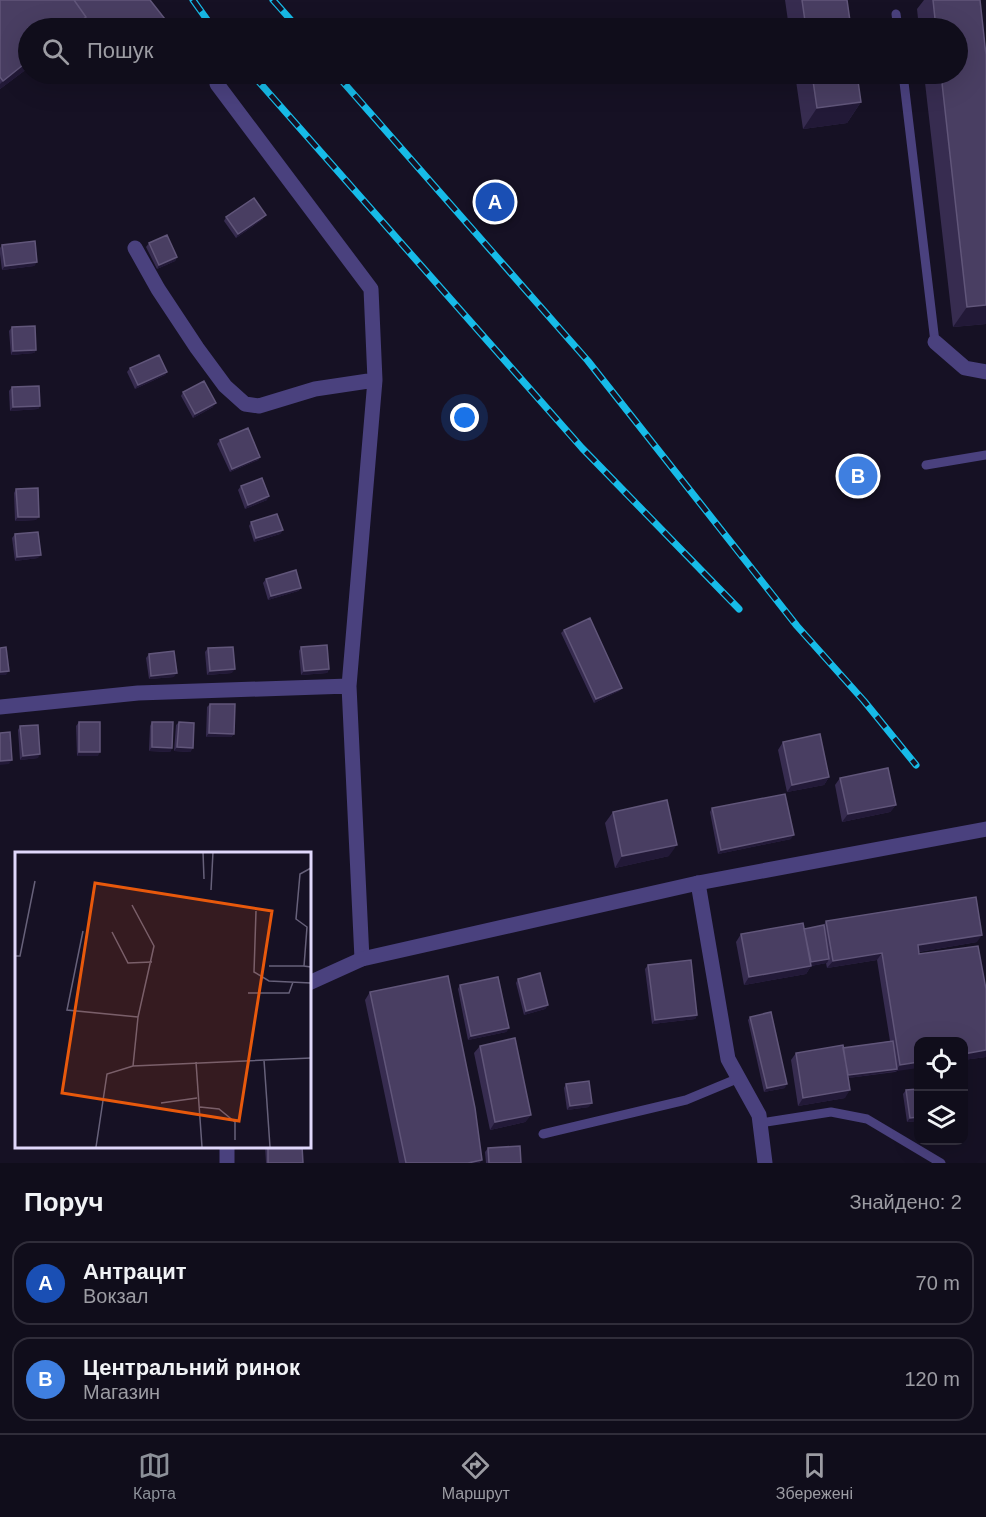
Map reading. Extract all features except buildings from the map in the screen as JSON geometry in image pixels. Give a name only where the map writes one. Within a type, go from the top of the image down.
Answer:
[{"type":"street","points":[[217,84],[371,289],[375,380],[349,686],[362,959]]},
{"type":"street","points":[[135,248],[158,289],[197,348],[225,386],[245,404],[259,406],[315,389],[375,380]]},
{"type":"street","points":[[935,342],[965,368],[986,372]]},
{"type":"street","points":[[0,707],[138,693],[349,686]]},
{"type":"street","points":[[310,983],[362,959],[698,883],[986,829]]},
{"type":"street","points":[[698,883],[728,1059],[759,1115],[765,1163]]},
{"type":"street","points":[[227,1148],[228,1163]]},
{"type":"lane","points":[[896,14],[897,18]]},
{"type":"lane","points":[[904,84],[935,342]]},
{"type":"lane","points":[[926,465],[986,455]]},
{"type":"lane","points":[[543,1134],[686,1100],[739,1078]]},
{"type":"lane","points":[[760,1123],[831,1112],[867,1119],[941,1163]]},
{"type":"railway","points":[[193,0],[206,18]]},
{"type":"railway","points":[[273,0],[289,18]]},
{"type":"railway","points":[[261,84],[582,448],[739,609]]},
{"type":"railway","points":[[345,84],[588,361],[797,626],[864,701],[916,765]]},
{"type":"place","name":"Антрацит","points":[[495,202]]},
{"type":"place","name":"Центральний ринок","points":[[858,476]]}]
